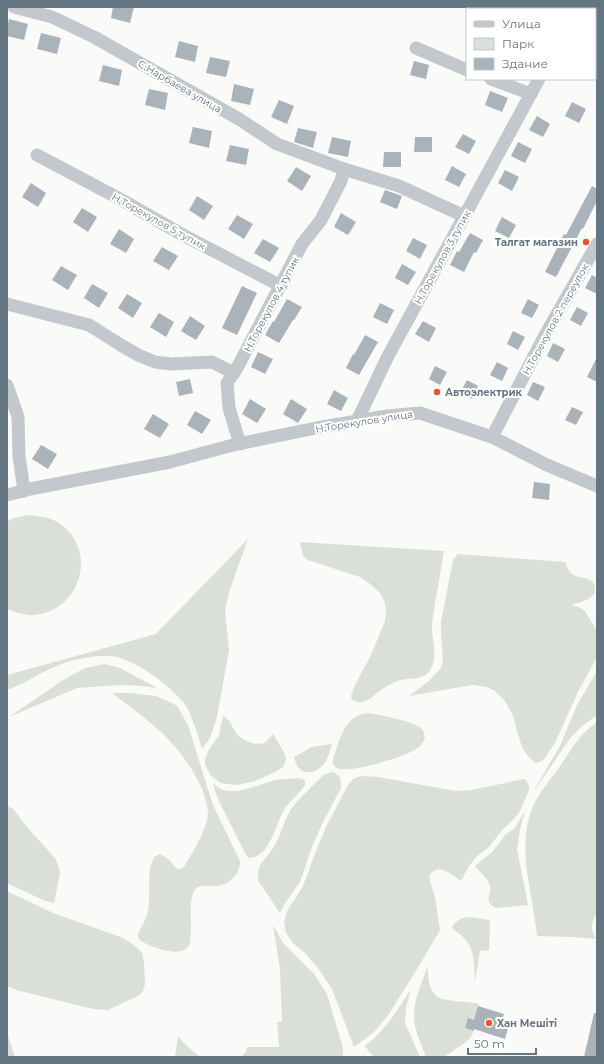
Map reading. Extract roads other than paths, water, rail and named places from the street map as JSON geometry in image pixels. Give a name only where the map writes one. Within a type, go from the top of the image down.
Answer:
[{"type":"street","name":"С.Нарбаева улица","points":[[14,7],[52,17],[94,37],[239,120],[277,144],[344,169],[399,186],[464,216]]},
{"type":"street","points":[[416,48],[466,70]]},
{"type":"street","points":[[494,80],[531,94]]},
{"type":"street","name":"Н.Торекулов 3 тупик","points":[[358,422],[387,358],[538,80]]},
{"type":"street","name":"Н.Торекулов 5 тупик","points":[[37,155],[120,199],[183,235],[281,286]]},
{"type":"street","name":"Н.Торекулов 4 тупик","points":[[240,444],[229,408],[227,383],[237,368],[302,244],[321,220],[341,180],[344,169]]},
{"type":"street","name":"Н.Торекулов 2 переулок","points":[[492,437],[544,337],[597,244]]},
{"type":"street","points":[[7,304],[89,325],[140,356],[155,362],[171,364],[212,362],[234,373]]},
{"type":"street","points":[[7,385],[18,417],[19,456],[24,491]]},
{"type":"street","name":"Н.Торекулов улица","points":[[7,495],[170,462],[240,444],[316,428],[387,416],[420,413],[492,437],[547,464],[597,486]]},
{"type":"place","name":"Талгат магазин","points":[[586,242]]},
{"type":"place","name":"Автоэлектрик","points":[[437,392]]},
{"type":"place","name":"Хан Мешіті","points":[[489,1023]]}]
